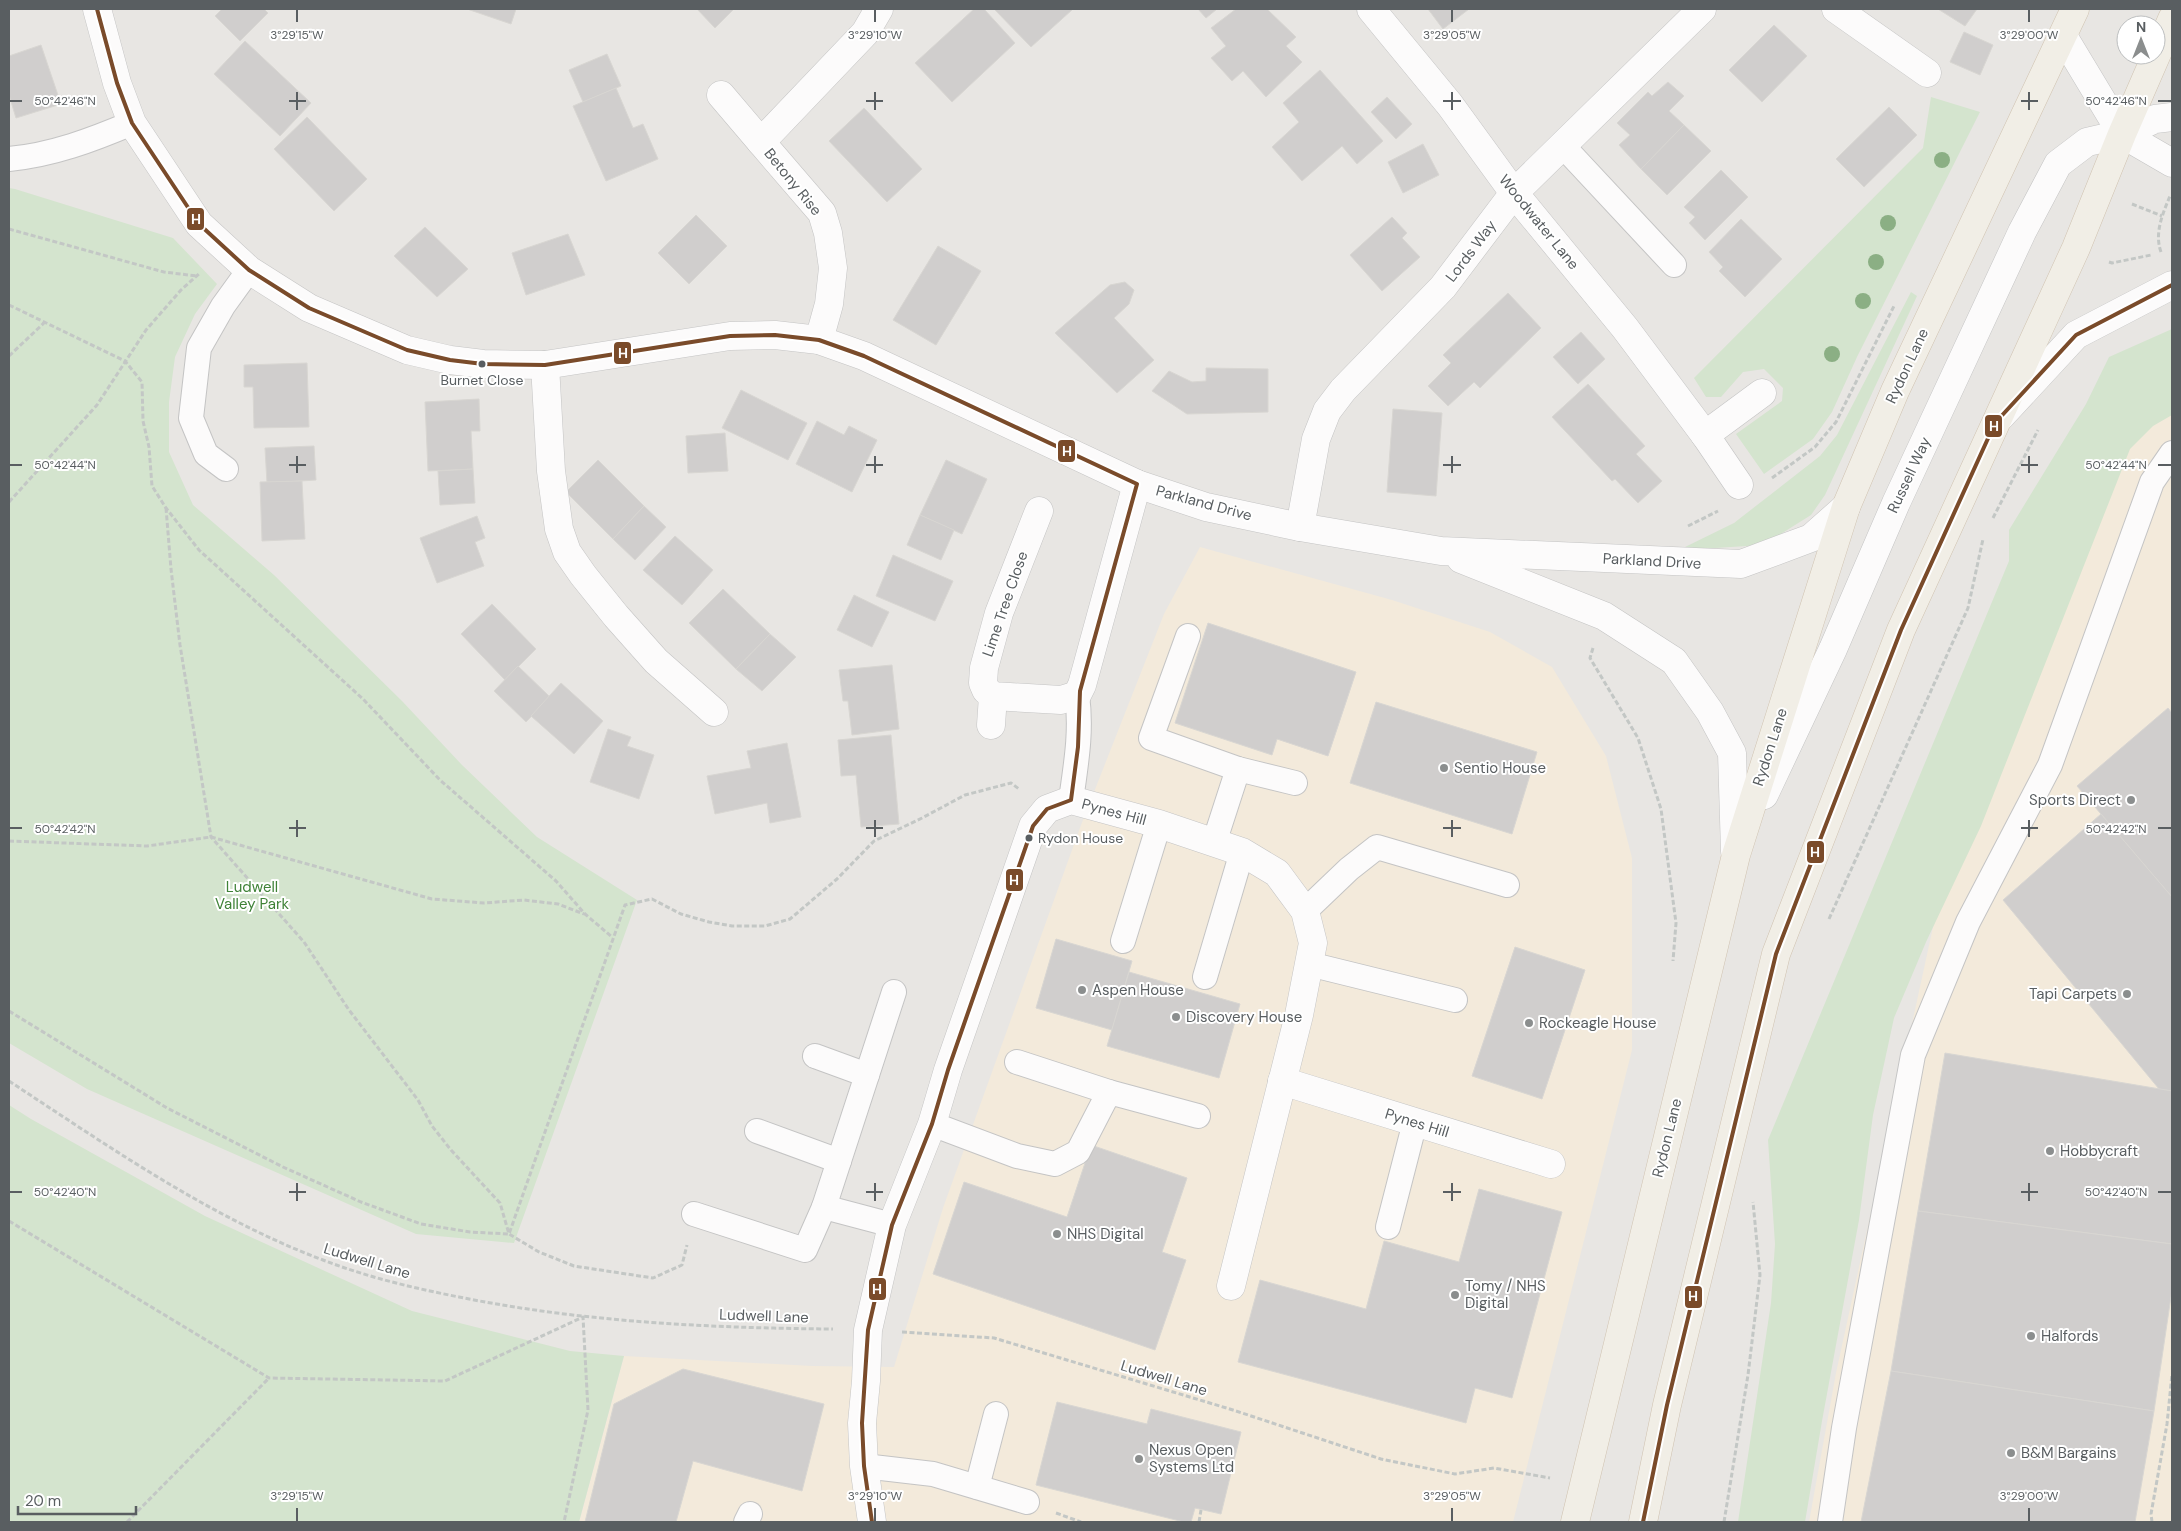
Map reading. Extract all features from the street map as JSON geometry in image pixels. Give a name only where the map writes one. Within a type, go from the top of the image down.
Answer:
[{"type":"main road","name":"Rydon Lane","points":[[1575,1522],[1736,855],[1846,507],[1895,391],[2075,9]]},
{"type":"main road","points":[[1643,1522],[1667,1405],[1776,954],[1901,630],[2076,248],[2122,134],[2172,19]]},
{"type":"street","name":"Parkland Drive","points":[[97,9],[117,83],[132,123],[199,224],[249,270],[309,308],[407,350],[450,360],[483,364],[545,365],[730,336],[775,335],[819,340],[864,356],[1138,484],[1206,507],[1300,527],[1441,551],[1741,564],[1811,538],[1846,507]]},
{"type":"street","name":"Betony Rise","points":[[761,142],[865,34],[879,9]]},
{"type":"street","name":"Woodwater Lane","points":[[1371,9],[1450,106],[1514,193],[1625,328],[1705,435],[1743,490]]},
{"type":"street","name":"Lords Way","points":[[1300,527],[1316,439],[1327,411],[1343,390],[1443,288],[1514,193],[1702,9]]},
{"type":"street","points":[[1836,9],[1927,73]]},
{"type":"street","points":[[2063,36],[2122,134],[2172,163]]},
{"type":"street","name":"Betony Rise","points":[[721,95],[822,213],[828,233],[833,268],[830,304],[819,340]]},
{"type":"street","name":"Russell Way","points":[[1736,855],[1833,650],[1900,494],[2022,232],[2058,164],[2087,142],[2122,134],[2155,119],[2172,116]]},
{"type":"street","points":[[1995,423],[2076,335],[2171,285]]},
{"type":"street","points":[[545,365],[551,471],[559,529],[567,552],[610,609],[656,661],[714,712]]},
{"type":"street","points":[[1705,435],[1762,393]]},
{"type":"street","points":[[993,696],[1061,700],[1077,695],[1082,686],[1138,484]]},
{"type":"street","name":"Lime Tree Close","points":[[991,725],[993,696],[986,690],[983,684],[984,668],[1000,614],[1038,511]]},
{"type":"street","name":"Parkland Drive","points":[[1441,551],[1604,616],[1674,661],[1710,712],[1732,753],[1736,855]]},
{"type":"street","points":[[872,1522],[864,1466],[862,1422],[868,1330],[892,1225],[932,1124],[948,1070],[1033,826],[1059,804]]},
{"type":"street","name":"Pynes Hill","points":[[1059,804],[1159,824],[1242,852],[1277,873],[1305,911],[1313,943],[1309,964],[1282,1082],[1231,1286]]},
{"type":"street","name":"Pynes Hill","points":[[1282,1082],[1551,1164]]},
{"type":"lane","points":[[9,159],[23,158],[81,145],[132,123]]},
{"type":"lane","points":[[1562,145],[1674,264]]},
{"type":"lane","points":[[226,469],[206,454],[191,418],[199,348],[223,306],[249,270]]},
{"type":"lane","points":[[1830,1522],[1844,1428],[1913,1055],[1968,922],[2050,765],[2152,482],[2172,453]]},
{"type":"lane","points":[[1188,636],[1151,738],[1238,769],[1295,783]]},
{"type":"lane","points":[[1059,804],[1079,740],[1080,716],[1077,695]]},
{"type":"lane","points":[[1214,842],[1238,769]]},
{"type":"lane","points":[[1123,941],[1159,824]]},
{"type":"lane","points":[[1305,911],[1349,869],[1377,847],[1506,885]]},
{"type":"lane","points":[[1205,977],[1242,852]]},
{"type":"lane","points":[[1309,964],[1455,1000]]},
{"type":"lane","points":[[694,1214],[805,1250],[824,1206],[894,992]]},
{"type":"lane","points":[[815,1056],[867,1075]]},
{"type":"lane","points":[[1017,1062],[1109,1092],[1198,1116]]},
{"type":"lane","points":[[932,1124],[1017,1156],[1055,1164],[1078,1152],[1109,1092]]},
{"type":"lane","points":[[1388,1227],[1415,1122]]},
{"type":"lane","points":[[757,1131],[839,1161]]},
{"type":"lane","points":[[824,1206],[892,1225]]},
{"type":"lane","points":[[977,1487],[996,1414]]},
{"type":"lane","points":[[864,1466],[932,1474],[1027,1502]]},
{"type":"path","points":[[2171,285],[2158,243],[2162,216],[2172,190]]},
{"type":"path","points":[[9,229],[164,272],[198,276]]},
{"type":"path","points":[[9,502],[97,405],[146,330],[181,290],[198,276],[221,246]]},
{"type":"path","points":[[9,305],[125,361],[142,382],[143,421],[149,446],[152,486],[198,550],[363,698],[440,780],[556,881],[585,914],[612,938]]},
{"type":"path","points":[[1687,527],[1743,490],[1815,447],[1836,422],[1894,305]]},
{"type":"path","points":[[9,356],[45,322]]},
{"type":"path","points":[[1992,522],[2039,428]]},
{"type":"path","points":[[166,508],[180,645],[211,837],[304,942],[349,1010],[418,1100],[432,1126],[451,1150],[500,1203],[509,1234]]},
{"type":"path","points":[[1827,923],[1968,608],[1983,538]]},
{"type":"path","points":[[1604,616],[1590,658],[1638,738],[1661,809],[1676,923],[1672,962]]},
{"type":"path","points":[[509,1234],[625,905],[652,899],[681,914],[708,922],[732,926],[765,926],[790,919],[874,841],[964,795],[1011,783],[1059,804]]},
{"type":"path","points":[[9,841],[147,846],[211,837],[432,899],[484,903],[524,900],[558,904],[585,914]]},
{"type":"path","points":[[9,1011],[167,1108],[283,1167],[361,1202],[421,1224],[470,1232],[509,1234],[539,1252],[574,1266],[653,1278],[682,1265],[694,1214]]},
{"type":"path","name":"Ludwell Lane","points":[[9,1080],[138,1165],[238,1222],[324,1261],[417,1288],[498,1305],[583,1317],[689,1326],[868,1330],[994,1338],[1241,1413],[1381,1458],[1455,1474],[1494,1468],[1553,1478],[1551,1487]]},
{"type":"path","points":[[1724,1522],[1748,1375],[1760,1275],[1753,1200]]},
{"type":"path","points":[[9,1221],[269,1378],[445,1381],[583,1317],[588,1410],[564,1522]]},
{"type":"path","points":[[2152,1522],[2151,1514],[2167,1424],[2172,1374]]},
{"type":"path","points":[[127,1522],[269,1378]]},
{"type":"path","points":[[1198,1522],[1202,1510]]},
{"type":"shaded area","points":[[2172,332],[2172,1522],[1809,1522],[1836,1373],[2012,564]]},
{"type":"shaded area","points":[[1200,547],[1392,600],[1490,632],[1552,667],[1606,756],[1632,858],[1632,1050],[1513,1522],[579,1522],[624,1356],[812,1366],[894,1367],[943,1208],[1081,825],[1164,614]]},
{"type":"green space","points":[[1931,97],[1980,112],[1857,357],[1832,412],[1813,439],[1764,474],[1736,434],[1782,401],[1783,388],[1764,369],[1743,372],[1721,397],[1706,397],[1694,378],[1923,148]]},
{"type":"green space","name":"Ludwell Valley Park","points":[[9,188],[173,238],[217,284],[195,314],[175,357],[169,402],[169,452],[193,505],[274,575],[402,701],[462,765],[537,837],[637,900],[514,1243],[416,1234],[87,1089],[9,1043]]},
{"type":"green space","points":[[1911,292],[1917,296],[1825,495],[1811,515],[1763,545],[1699,549],[1685,547],[1734,523],[1820,456],[1837,435]]},
{"type":"green space","points":[[2172,329],[2172,415],[2153,426],[2130,449],[1981,826],[1926,942],[1894,1018],[1873,1115],[1859,1220],[1805,1522],[1738,1522],[1771,1303],[1775,1244],[1768,1140],[2009,561],[2009,530],[2086,404],[2109,357]]},
{"type":"green space","points":[[9,1105],[205,1216],[412,1311],[570,1351],[624,1356],[579,1522],[9,1522]]},
{"type":"building","points":[[222,9],[264,9],[268,13],[240,41],[215,16]]},
{"type":"building","points":[[467,9],[516,9],[511,24]]},
{"type":"building","points":[[697,9],[734,9],[715,28]]},
{"type":"building","points":[[974,9],[984,9],[1015,43],[952,102],[915,63]]},
{"type":"building","points":[[994,9],[1073,9],[1031,47]]},
{"type":"building","points":[[1198,9],[1217,9],[1206,18]]},
{"type":"building","points":[[1236,9],[1267,9],[1296,37],[1286,46],[1302,62],[1266,97],[1243,71],[1232,81],[1211,58],[1226,46],[1211,28]]},
{"type":"building","points":[[1428,9],[1469,9],[1443,29]]},
{"type":"building","points":[[1938,9],[1977,9],[1965,26]]},
{"type":"building","points":[[1774,25],[1807,56],[1762,102],[1729,70]]},
{"type":"building","points":[[1964,32],[1993,45],[1980,75],[1950,62]]},
{"type":"building","points":[[245,41],[311,103],[280,136],[214,74]]},
{"type":"building","points":[[41,45],[61,104],[16,118],[9,95],[9,56]]},
{"type":"building","points":[[607,54],[621,86],[583,102],[569,70]]},
{"type":"building","points":[[1320,70],[1383,141],[1357,164],[1342,146],[1302,181],[1272,147],[1299,122],[1283,103]]},
{"type":"building","points":[[1668,82],[1684,96],[1669,111],[1684,125],[1641,169],[1619,145],[1630,135],[1617,123],[1648,92],[1652,96]]},
{"type":"building","points":[[616,88],[633,128],[643,124],[658,159],[606,181],[573,106]]},
{"type":"building","points":[[1387,97],[1412,124],[1396,139],[1371,112]]},
{"type":"building","points":[[1889,107],[1917,135],[1864,187],[1836,159]]},
{"type":"building","points":[[864,108],[922,169],[887,202],[829,141]]},
{"type":"building","points":[[307,117],[367,179],[334,211],[274,149]]},
{"type":"building","points":[[1684,125],[1711,151],[1667,195],[1641,169]]},
{"type":"building","points":[[1423,144],[1439,175],[1403,193],[1388,162]]},
{"type":"building","points":[[1721,170],[1748,197],[1705,240],[1689,223],[1695,217],[1684,207]]},
{"type":"building","points":[[696,215],[727,246],[689,284],[658,253]]},
{"type":"building","points":[[1392,217],[1407,233],[1402,238],[1420,257],[1382,291],[1350,255]]},
{"type":"building","points":[[1741,219],[1782,259],[1745,297],[1719,271],[1723,267],[1709,252]]},
{"type":"building","points":[[425,227],[468,269],[437,297],[394,256]]},
{"type":"building","points":[[568,234],[585,275],[526,295],[512,253]]},
{"type":"building","points":[[938,246],[981,271],[936,345],[893,320]]},
{"type":"building","points":[[1125,282],[1134,290],[1129,304],[1114,318],[1154,360],[1117,393],[1055,333],[1110,285]]},
{"type":"building","points":[[1508,293],[1541,328],[1480,388],[1474,382],[1448,406],[1428,386],[1451,363],[1443,355]]},
{"type":"building","points":[[1581,332],[1605,359],[1578,384],[1553,357]]},
{"type":"building","points":[[307,363],[309,427],[254,428],[253,387],[244,387],[244,365]]},
{"type":"building","points":[[1206,368],[1268,369],[1268,412],[1187,414],[1152,391],[1169,371],[1192,382],[1206,381]]},
{"type":"building","points":[[1588,384],[1645,446],[1636,454],[1662,481],[1638,503],[1615,479],[1612,481],[1552,417]]},
{"type":"building","points":[[741,390],[807,423],[788,460],[722,428]]},
{"type":"building","points":[[479,399],[480,431],[471,431],[473,469],[428,471],[425,402]]},
{"type":"building","points":[[1393,409],[1442,413],[1436,496],[1387,492]]},
{"type":"building","points":[[817,421],[844,435],[849,426],[877,440],[852,492],[796,464]]},
{"type":"building","points":[[725,433],[728,471],[688,473],[686,436]]},
{"type":"building","points":[[314,446],[316,480],[267,483],[265,448]]},
{"type":"building","points":[[598,460],[644,506],[613,539],[566,492]]},
{"type":"building","points":[[946,460],[987,479],[962,534],[920,515]]},
{"type":"building","points":[[473,469],[475,503],[440,505],[438,471]]},
{"type":"building","points":[[302,481],[305,539],[262,541],[260,482]]},
{"type":"building","points":[[644,506],[666,527],[635,560],[613,539]]},
{"type":"building","points":[[920,515],[954,530],[941,560],[907,545]]},
{"type":"building","points":[[477,516],[485,538],[475,542],[484,566],[437,583],[420,538]]},
{"type":"building","points":[[675,536],[713,570],[682,605],[643,570]]},
{"type":"building","points":[[893,555],[953,581],[935,621],[876,596]]},
{"type":"building","points":[[723,589],[770,634],[736,669],[689,623]]},
{"type":"building","points":[[854,595],[889,612],[872,647],[837,630]]},
{"type":"building","points":[[492,604],[536,649],[505,680],[461,634]]},
{"type":"building","points":[[1208,623],[1356,672],[1328,756],[1277,739],[1272,755],[1175,723]]},
{"type":"building","points":[[770,634],[796,657],[762,691],[736,669]]},
{"type":"building","points":[[892,665],[899,729],[852,735],[848,701],[843,701],[839,670]]},
{"type":"building","points":[[518,666],[550,697],[526,722],[494,691]]},
{"type":"building","points":[[561,683],[603,721],[574,754],[531,716]]},
{"type":"building","name":"Sentio House","points":[[1376,702],[1537,752],[1512,834],[1350,783]]},
{"type":"building","name":"Sports Direct","points":[[2168,708],[2172,713],[2172,897],[2077,786]]},
{"type":"building","points":[[608,729],[631,737],[627,746],[654,755],[639,799],[590,782]]},
{"type":"building","points":[[891,735],[899,824],[861,827],[856,775],[841,776],[838,740]]},
{"type":"building","points":[[787,743],[801,817],[770,823],[767,803],[715,814],[707,776],[751,768],[747,751]]},
{"type":"building","name":"Tapi Carpets","points":[[2101,814],[2172,897],[2172,1091],[2159,1089],[2003,900]]},
{"type":"building","name":"Aspen House","points":[[1056,939],[1132,961],[1112,1030],[1036,1008]]},
{"type":"building","name":"Rockeagle House","points":[[1515,947],[1585,970],[1542,1099],[1472,1076]]},
{"type":"building","name":"Discovery House","points":[[1129,972],[1240,1004],[1219,1078],[1107,1046]]},
{"type":"building","name":"Hobbycraft","points":[[1945,1053],[2172,1091],[2172,1244],[1918,1211]]},
{"type":"building","name":"NHS Digital","points":[[1091,1145],[1187,1178],[1162,1252],[1186,1260],[1155,1350],[933,1274],[964,1182],[1067,1217]]},
{"type":"building","name":"Tomy / NHS Digital","points":[[1479,1189],[1562,1212],[1512,1398],[1475,1388],[1466,1423],[1238,1362],[1260,1280],[1366,1309],[1384,1241],[1459,1262]]},
{"type":"building","name":"Halfords","points":[[1918,1211],[2172,1244],[2172,1290],[2154,1411],[1891,1371]]},
{"type":"building","points":[[683,1369],[824,1404],[802,1491],[693,1461],[676,1522],[585,1522],[614,1404]]},
{"type":"building","name":"B&M Bargains","points":[[1891,1371],[2154,1411],[2135,1522],[1861,1522]]},
{"type":"building","name":"Nexus Open Systems Ltd","points":[[1057,1402],[1147,1424],[1151,1409],[1241,1432],[1221,1514],[1195,1508],[1191,1522],[1184,1522],[1036,1485]]},
{"type":"transit line","name":"H","points":[[97,9],[117,83],[132,123],[199,224],[249,270],[309,308],[407,350],[450,360],[483,364],[545,365],[730,336],[775,335],[819,340],[864,356],[1137,484],[1080,691],[1078,747],[1071,800],[1047,809],[1033,826],[948,1070],[932,1124],[892,1225],[868,1330],[862,1423],[864,1466],[872,1522]]},
{"type":"transit line","name":"H","points":[[1643,1522],[1667,1405],[1776,954],[1901,630],[1995,423],[2076,335],[2172,285]]},
{"type":"place","name":"Burnet Close","points":[[482,364]]},
{"type":"place","name":"Sentio House","points":[[1444,768]]},
{"type":"place","name":"Sports Direct","points":[[2131,800]]},
{"type":"place","name":"Rydon House","points":[[1029,838]]},
{"type":"place","name":"Aspen House","points":[[1082,990]]},
{"type":"place","name":"Tapi Carpets","points":[[2127,994]]},
{"type":"place","name":"Discovery House","points":[[1176,1017]]},
{"type":"place","name":"Rockeagle House","points":[[1529,1023]]},
{"type":"place","name":"Hobbycraft","points":[[2050,1151]]},
{"type":"place","name":"NHS Digital","points":[[1057,1234]]},
{"type":"place","name":"Tomy / NHS Digital","points":[[1455,1295]]},
{"type":"place","name":"Halfords","points":[[2031,1336]]},
{"type":"place","name":"B&M Bargains","points":[[2011,1453]]},
{"type":"place","name":"Nexus Open Systems Ltd","points":[[1139,1459]]}]
